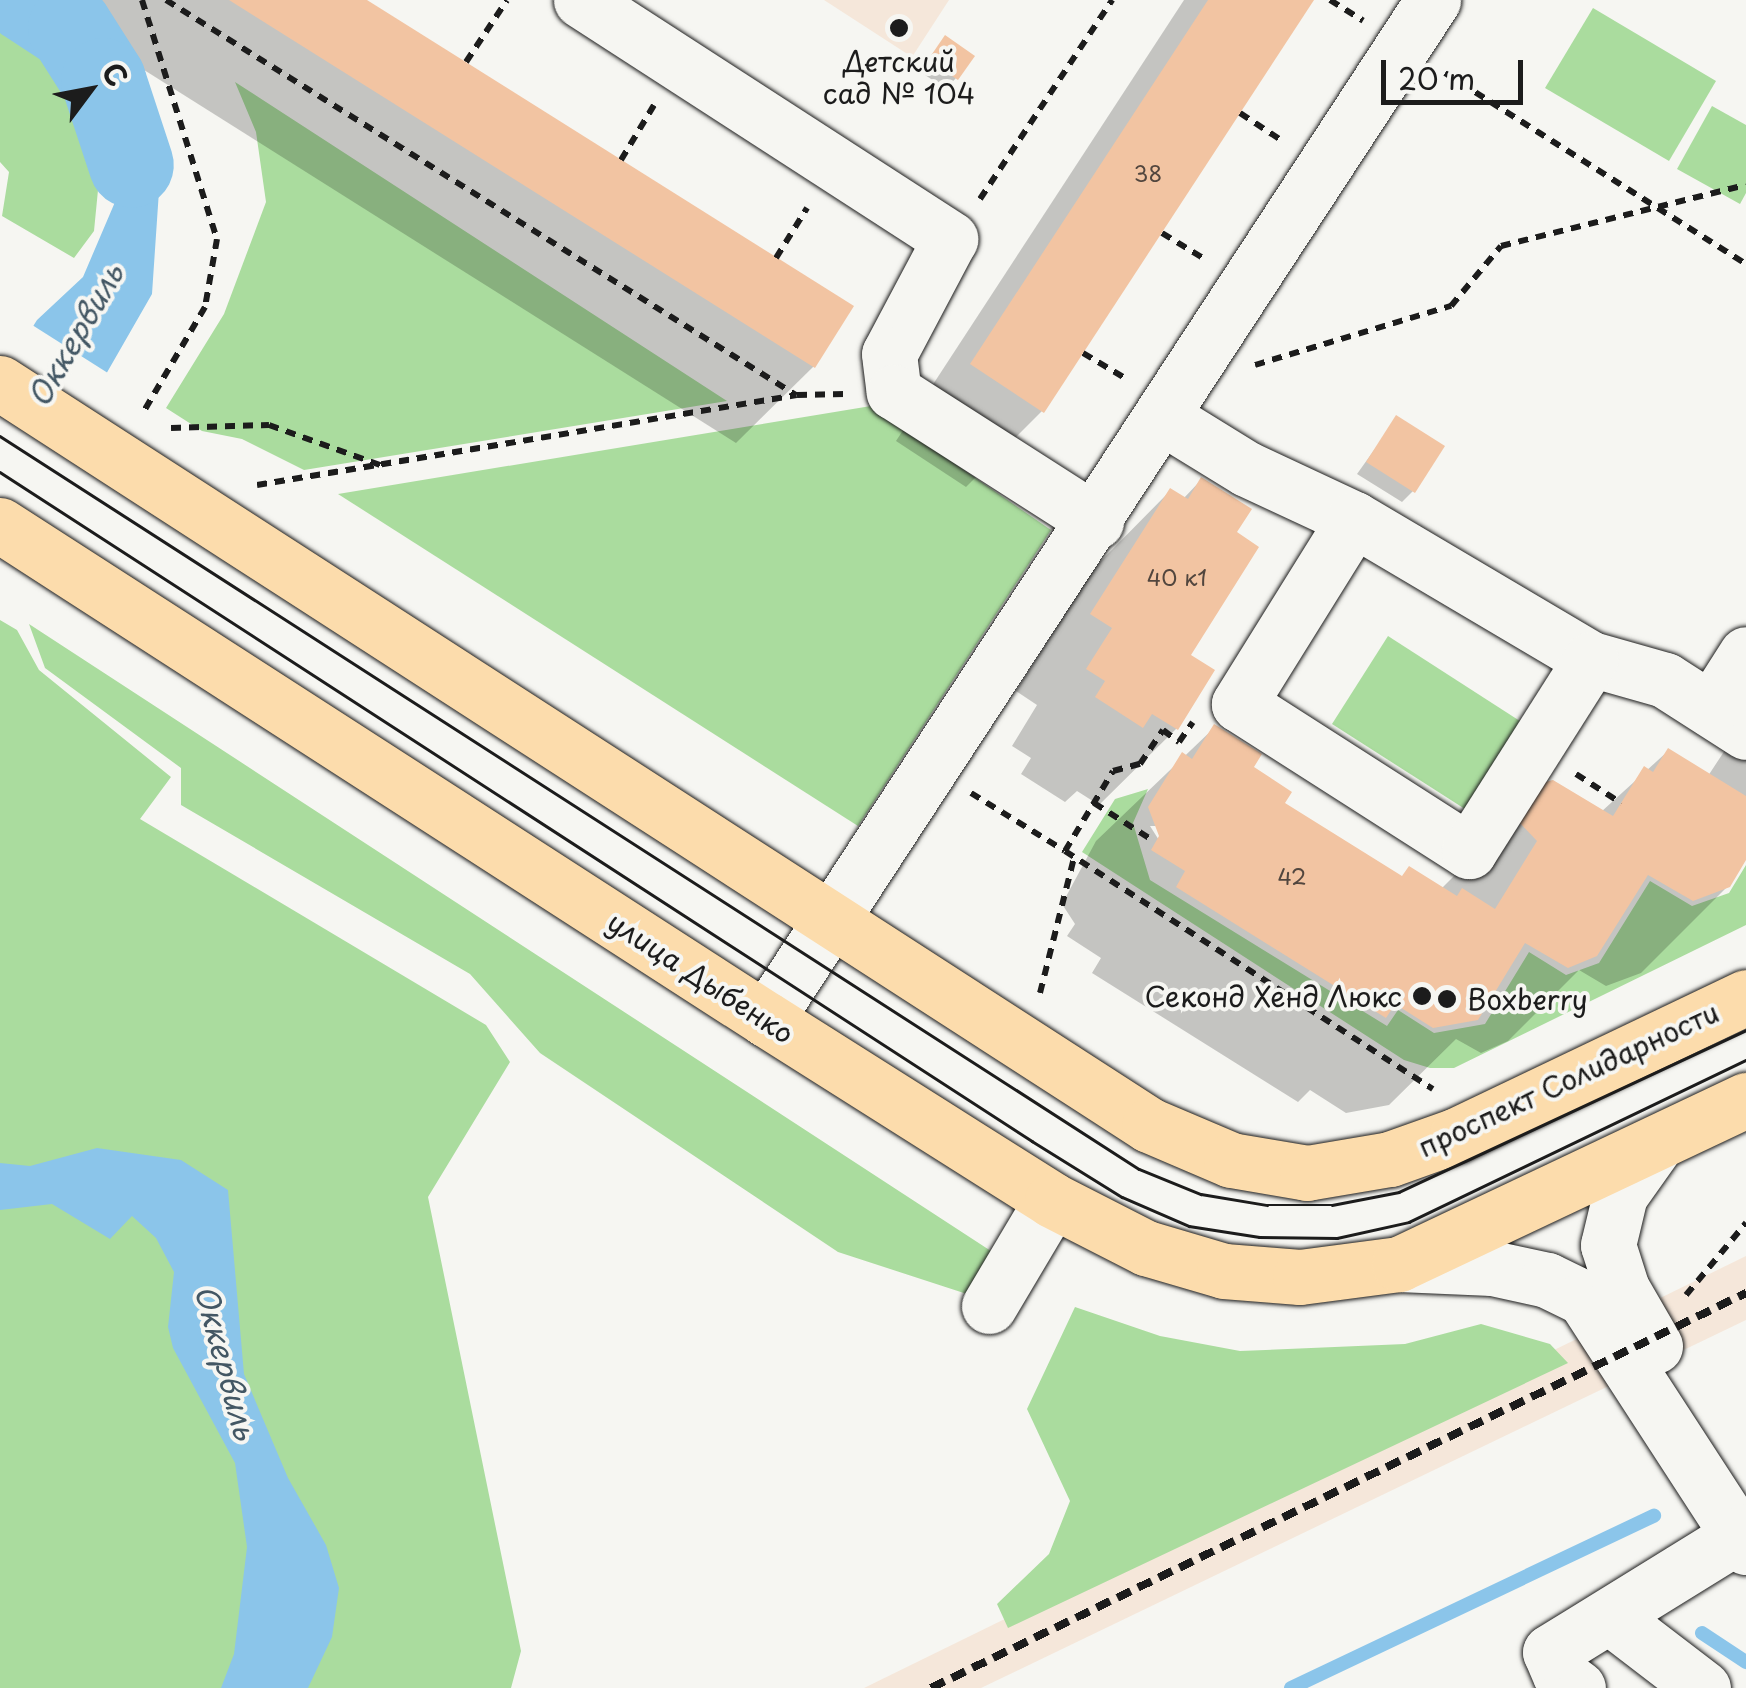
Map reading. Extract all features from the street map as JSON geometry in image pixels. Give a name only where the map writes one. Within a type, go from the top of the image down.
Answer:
[{"type":"main road","points":[[0,382],[128,432],[833,918]]},
{"type":"main road","name":"улица Дыбенко","points":[[0,524],[1052,1200],[1146,1248],[1224,1271],[1300,1278],[1399,1264]]},
{"type":"main road","name":"проспект Солидарности","points":[[833,918],[1150,1125],[1232,1160],[1307,1172],[1390,1159],[1458,1135],[1746,997]]},
{"type":"main road","points":[[1399,1264],[1746,1100]]},
{"type":"street","points":[[581,0],[950,240],[889,354],[894,392],[1096,521]]},
{"type":"street","points":[[766,1019],[1164,418],[1433,0]]},
{"type":"street","points":[[1164,418],[1247,469],[1354,518],[1591,660],[1665,680],[1728,721],[1746,654]]},
{"type":"street","points":[[1354,518],[1239,704],[1469,851],[1591,660]]},
{"type":"street","points":[[1578,1688],[1560,1675],[1550,1652],[1610,1617],[1744,1526],[1603,1293],[1608,1246],[1620,1195],[1657,1144]]},
{"type":"street","points":[[989,1306],[1052,1200]]},
{"type":"street","points":[[1399,1264],[1492,1268],[1603,1293]]},
{"type":"street","points":[[1610,1617],[1702,1688]]},
{"type":"path","points":[[128,432],[205,307],[217,239],[142,0]]},
{"type":"path","points":[[166,0],[797,395]]},
{"type":"path","points":[[466,62],[508,0]]},
{"type":"path","points":[[950,240],[1112,0]]},
{"type":"path","points":[[1330,0],[1746,264]]},
{"type":"path","points":[[621,160],[680,64]]},
{"type":"path","points":[[1250,366],[1451,306],[1501,246],[1746,185]]},
{"type":"path","points":[[257,485],[797,395],[894,392]]},
{"type":"path","points":[[185,438],[171,428],[269,426],[384,466]]},
{"type":"path","points":[[243,475],[274,496]]},
{"type":"path","points":[[1065,851],[1113,771],[1140,764],[1163,730],[1179,742]]},
{"type":"path","points":[[932,769],[1438,1092]]},
{"type":"path","points":[[1094,803],[1152,840]]},
{"type":"path","points":[[1040,992],[1074,858]]},
{"type":"path","points":[[1024,982],[1056,1003]]},
{"type":"path","points":[[1674,1309],[1746,1223]]},
{"type":"shaded area","name":"Детский сад № 104","points":[[824,0],[949,0],[912,57]]},
{"type":"shaded area","points":[[1746,1256],[1746,1320],[981,1688],[864,1688]]},
{"type":"green space","points":[[0,8],[61,55],[102,149],[94,231],[74,258],[2,216],[9,172],[0,162]]},
{"type":"green space","points":[[1593,8],[1716,81],[1669,161],[1545,88]]},
{"type":"green space","points":[[235,82],[727,401],[304,470],[242,439],[202,431],[166,408],[224,314],[266,202],[256,132]]},
{"type":"green space","points":[[1712,106],[1746,125],[1746,193],[1740,204],[1677,169]]},
{"type":"green space","points":[[871,406],[1051,530],[858,826],[338,494]]},
{"type":"green space","points":[[0,620],[17,630],[39,670],[171,777],[140,819],[486,1025],[510,1062],[428,1197],[521,1651],[511,1688],[0,1688]]},
{"type":"green space","points":[[29,624],[994,1253],[970,1295],[838,1252],[540,1053],[470,974],[181,805],[181,768],[45,668]]},
{"type":"green space","points":[[1388,636],[1523,723],[1468,811],[1332,724]]},
{"type":"green space","points":[[1148,789],[1133,823],[1150,880],[1387,1026],[1398,1010],[1434,1033],[1485,1024],[1529,952],[1566,975],[1599,963],[1650,881],[1692,906],[1729,893],[1746,865],[1746,925],[1454,1068],[1430,1068],[1404,1060],[1082,852],[1115,799]]},
{"type":"green space","points":[[1075,1307],[1160,1336],[1240,1351],[1405,1344],[1481,1324],[1550,1344],[1568,1363],[1008,1628],[997,1604],[1049,1554],[1070,1501],[1027,1409]]},
{"type":"water","points":[[102,53],[131,100],[160,176],[152,294],[0,559],[0,379],[37,320],[83,277],[118,195],[107,139],[75,67]]},
{"type":"water","points":[[97,1148],[181,1160],[228,1190],[244,1374],[288,1478],[326,1545],[339,1588],[332,1637],[308,1688],[221,1688],[234,1654],[247,1547],[235,1463],[173,1348],[168,1327],[174,1272],[156,1238],[132,1216],[110,1239],[52,1204],[0,1210],[0,1163],[30,1166]]},
{"type":"pier","points":[[29,323],[111,375],[0,564],[0,370]]},
{"type":"building","points":[[229,0],[367,0],[854,306],[815,368]]},
{"type":"building","points":[[1208,0],[1314,0],[1044,413],[970,364]]},
{"type":"building","points":[[945,35],[975,56],[958,80],[928,60]]},
{"type":"building","points":[[1396,415],[1445,446],[1415,493],[1366,462]]},
{"type":"building","points":[[1201,477],[1252,509],[1237,532],[1259,547],[1191,655],[1215,670],[1178,730],[1152,714],[1143,728],[1095,697],[1105,681],[1086,669],[1112,628],[1090,614],[1170,488],[1188,499]]},
{"type":"building","points":[[1214,724],[1262,754],[1254,767],[1292,792],[1285,803],[1402,876],[1409,866],[1457,896],[1462,888],[1495,909],[1537,841],[1519,822],[1545,782],[1553,780],[1613,816],[1644,766],[1653,772],[1668,748],[1746,796],[1746,860],[1730,887],[1693,901],[1648,875],[1597,956],[1568,968],[1525,943],[1478,1020],[1433,1028],[1395,1004],[1386,1018],[1176,887],[1185,871],[1151,850],[1159,836],[1148,807],[1182,752],[1192,759]]},
{"type":"waterway","name":"Оккервиль","points":[[27,0],[70,28],[103,80],[131,165]]},
{"type":"waterway","points":[[1291,1688],[1654,1516]]},
{"type":"waterway","points":[[1702,1633],[1746,1662]]},
{"type":"tram line","points":[[0,436],[1139,1169],[1201,1194],[1267,1205],[1332,1205],[1399,1192],[1746,1030]]},
{"type":"tram line","points":[[0,472],[1032,1141],[1122,1197],[1189,1226],[1259,1237],[1337,1238],[1409,1222],[1746,1060]]},
{"type":"railway","points":[[931,1688],[1746,1293]]},
{"type":"place","name":"Детский сад № 104","points":[[899,28]]},
{"type":"place","name":"Секонд Хенд Люкс","points":[[1422,996]]},
{"type":"place","name":"Boxberry","points":[[1447,999]]}]
